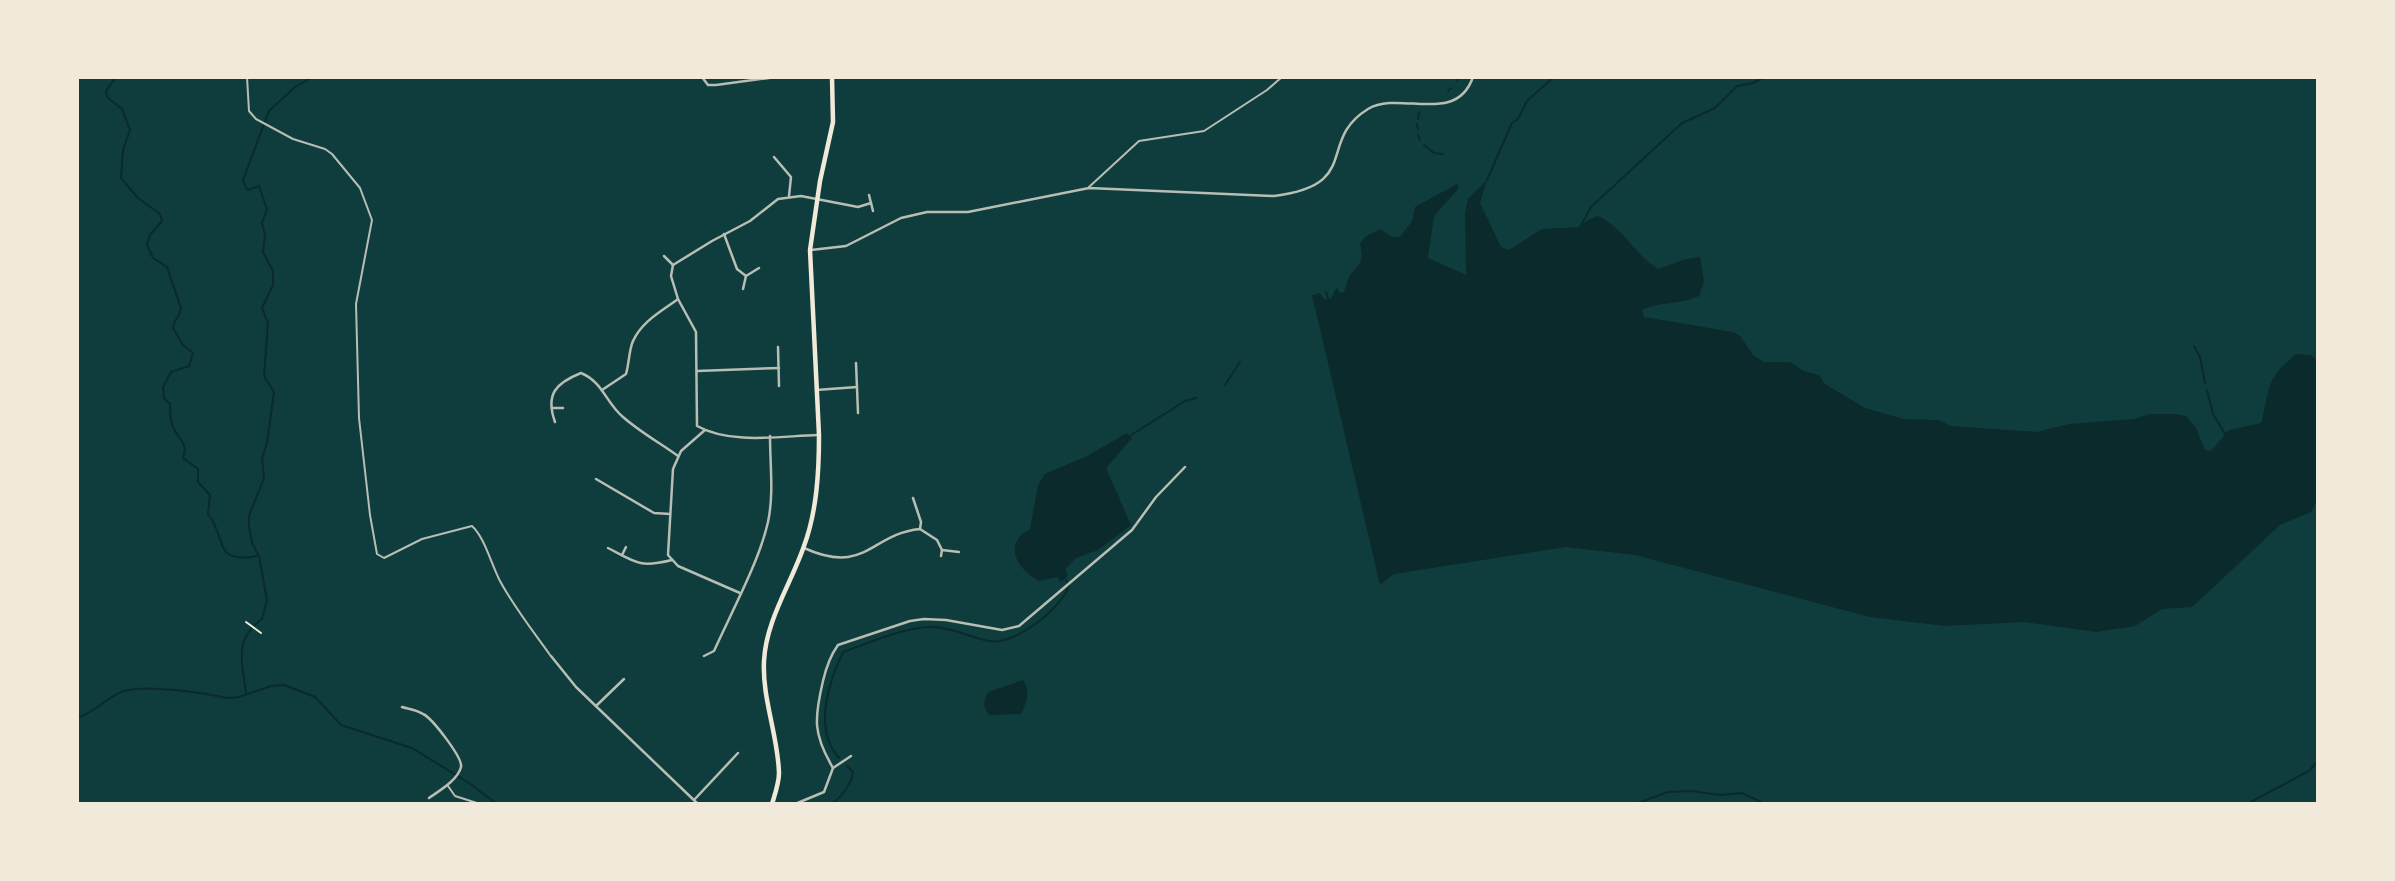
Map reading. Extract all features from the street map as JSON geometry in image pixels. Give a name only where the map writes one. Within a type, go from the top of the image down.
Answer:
[{"type":"main road","points":[[772,804],[779,773],[765,686],[765,652],[772,623],[804,548],[815,496],[819,435],[810,250],[832,122],[832,77]]},
{"type":"street","points":[[702,77],[708,85],[716,85],[776,77]]},
{"type":"street","points":[[810,250],[846,246],[901,218],[927,212],[968,212],[1089,188],[1274,196],[1304,191],[1318,184],[1332,170],[1343,135],[1356,117],[1371,107],[1390,102],[1435,104],[1451,101],[1461,96],[1473,77]]},
{"type":"street","points":[[774,158],[791,177],[789,196]]},
{"type":"street","points":[[869,195],[873,211]]},
{"type":"street","points":[[819,435],[740,437],[712,434],[697,426],[696,332],[678,299],[671,276],[673,265],[757,216],[778,199],[789,196],[818,198],[858,207],[871,203]]},
{"type":"street","points":[[724,234],[737,269],[746,276]]},
{"type":"street","points":[[664,256],[673,265]]},
{"type":"street","points":[[743,289],[746,276],[759,268]]},
{"type":"street","points":[[602,390],[626,374],[632,342],[641,328],[678,299]]},
{"type":"street","points":[[778,347],[779,386]]},
{"type":"street","points":[[856,363],[858,413]]},
{"type":"street","points":[[697,371],[779,368]]},
{"type":"street","points":[[555,422],[550,400],[555,389],[581,373],[591,377],[623,418],[678,456]]},
{"type":"street","points":[[816,390],[857,387]]},
{"type":"street","points":[[551,408],[563,408]]},
{"type":"street","points":[[705,430],[678,456],[673,469],[668,555],[678,566],[740,593]]},
{"type":"street","points":[[704,656],[714,651],[768,524],[771,495],[769,436]]},
{"type":"street","points":[[833,768],[823,751],[815,712],[826,668],[838,645],[910,621],[924,619],[1002,630],[1019,626],[1132,530],[1156,497],[1185,467]]},
{"type":"street","points":[[602,482],[605,477]]},
{"type":"street","points":[[596,479],[654,513],[670,514]]},
{"type":"street","points":[[913,498],[921,522],[920,529]]},
{"type":"street","points":[[804,548],[829,558],[847,557],[859,555],[895,537],[920,529]]},
{"type":"street","points":[[920,529],[937,540],[942,550],[941,556]]},
{"type":"street","points":[[622,555],[626,547]]},
{"type":"street","points":[[608,548],[640,564],[652,566],[672,560]]},
{"type":"street","points":[[942,550],[958,552]]},
{"type":"street","points":[[551,656],[576,687],[698,804]]},
{"type":"street","points":[[596,706],[624,678]]},
{"type":"street","points":[[402,706],[425,714],[459,756],[461,768],[455,777],[429,798]]},
{"type":"street","points":[[694,800],[738,753]]},
{"type":"street","points":[[795,804],[824,792],[833,768],[851,756]]},
{"type":"lane","points":[[247,77],[249,111],[257,119],[293,139],[325,149],[332,154],[360,188],[372,220],[356,304],[360,429],[377,554],[384,558],[422,539],[472,526],[479,533],[488,559],[502,584],[551,656]]},
{"type":"lane","points":[[1089,188],[1139,141],[1204,131],[1267,90],[1282,77]]},
{"type":"lane","points":[[447,785],[455,796],[480,804]]},
{"type":"path","points":[[246,622],[261,633]]},
{"type":"water","points":[[1487,180],[1480,203],[1501,247],[1509,250],[1542,229],[1580,227],[1598,216],[1615,227],[1658,269],[1700,257],[1704,282],[1699,296],[1649,307],[1642,310],[1644,317],[1733,332],[1740,336],[1754,356],[1764,362],[1790,362],[1804,371],[1819,375],[1825,384],[1865,408],[1904,419],[1939,420],[1951,426],[2036,432],[2069,424],[2134,419],[2149,414],[2176,414],[2186,416],[2196,428],[2205,450],[2211,451],[2229,430],[2261,423],[2270,385],[2278,371],[2296,354],[2311,355],[2318,361],[2318,499],[2311,512],[2280,525],[2192,607],[2162,609],[2135,626],[2096,632],[2024,622],[1945,626],[1870,617],[1635,555],[1566,547],[1394,574],[1380,585],[1312,295],[1320,293],[1328,300],[1337,288],[1340,293],[1344,292],[1350,275],[1361,262],[1360,243],[1366,236],[1381,229],[1392,237],[1400,237],[1412,221],[1415,207],[1457,184],[1459,188],[1434,216],[1428,258],[1466,275],[1465,213],[1468,199]]},
{"type":"water","points":[[1127,433],[1132,438],[1106,468],[1131,525],[1098,550],[1076,558],[1065,569],[1068,576],[1061,582],[1057,577],[1039,581],[1031,576],[1019,563],[1015,549],[1021,535],[1030,529],[1038,485],[1045,474],[1087,456]]},
{"type":"water","points":[[1023,680],[1027,697],[1021,714],[990,715],[984,704],[988,692]]},
{"type":"waterway","points":[[116,77],[106,91],[107,97],[122,109],[130,130],[123,150],[121,178],[138,198],[160,214],[162,221],[150,235],[147,245],[153,258],[167,267],[181,308],[173,328],[183,345],[193,353],[189,366],[171,372],[163,387],[164,398],[170,404],[172,424],[184,445],[183,458],[198,469],[198,482],[210,495],[208,514],[223,547],[233,556],[257,556]]},
{"type":"waterway","points":[[246,694],[242,663],[243,644],[246,636],[262,619],[267,600],[259,556],[252,543],[249,516],[264,478],[262,459],[267,443],[274,392],[264,376],[268,323],[262,308],[273,285],[273,271],[263,252],[265,235],[262,223],[267,209],[259,186],[247,190],[243,180],[269,111],[295,87],[313,77]]},
{"type":"waterway","points":[[1487,180],[1512,123],[1518,119],[1527,101],[1554,77]]},
{"type":"waterway","points":[[1580,227],[1591,207],[1682,123],[1715,108],[1737,86],[1753,83],[1764,77]]},
{"type":"waterway","points":[[1448,91],[1451,88]]},
{"type":"waterway","points":[[1418,119],[1419,112]]},
{"type":"waterway","points":[[1417,124],[1418,129]]},
{"type":"waterway","points":[[1418,134],[1420,140]]},
{"type":"waterway","points":[[1424,145],[1434,153],[1443,154]]},
{"type":"waterway","points":[[1326,292],[1329,301]]},
{"type":"waterway","points":[[2194,346],[2200,357],[2205,383]]},
{"type":"waterway","points":[[1225,385],[1240,362]]},
{"type":"waterway","points":[[2207,390],[2213,414],[2225,434]]},
{"type":"waterway","points":[[1128,437],[1185,401],[1196,398]]},
{"type":"waterway","points":[[839,758],[831,746],[825,720],[828,692],[843,652],[887,636],[931,627],[989,641],[1011,638],[1035,624],[1057,605],[1069,586],[1066,580]]},
{"type":"waterway","points":[[77,718],[118,693],[134,689],[175,690],[228,698],[284,685],[315,697],[341,725],[412,748],[469,783],[497,804]]},
{"type":"waterway","points":[[2247,804],[2309,771],[2318,761]]},
{"type":"waterway","points":[[829,804],[845,791],[850,781],[853,772],[847,766]]},
{"type":"waterway","points":[[1635,804],[1668,792],[1691,791],[1721,795],[1742,793],[1765,804]]}]
